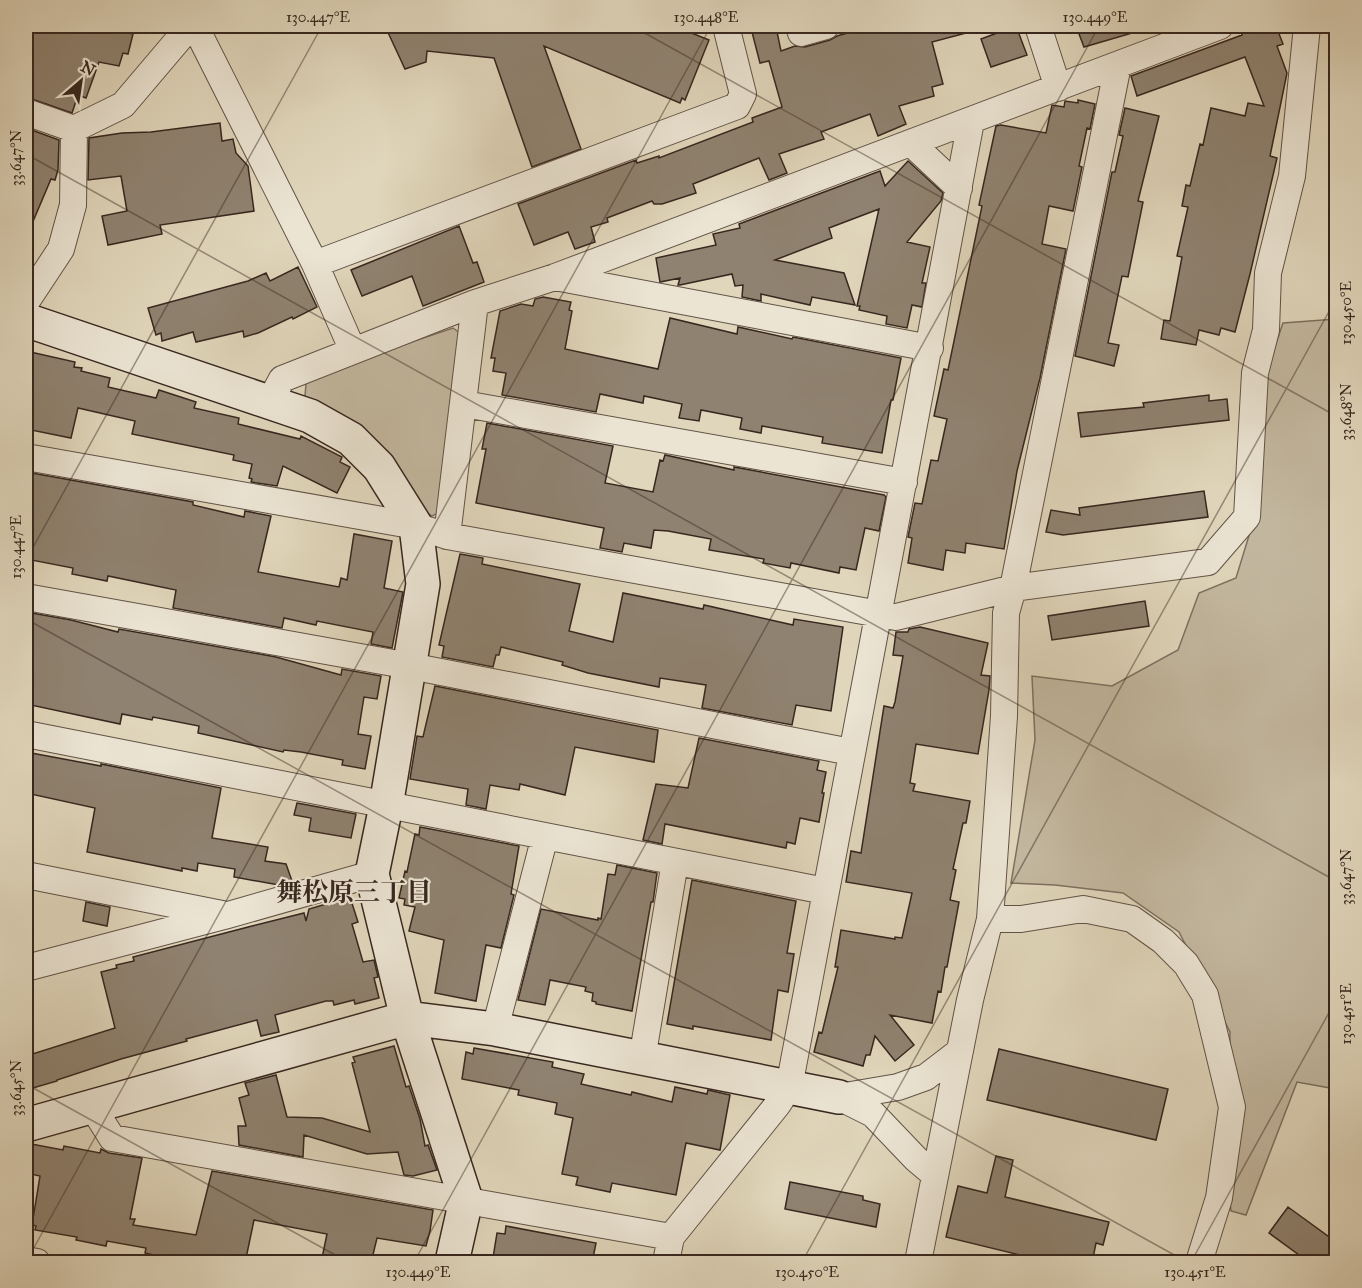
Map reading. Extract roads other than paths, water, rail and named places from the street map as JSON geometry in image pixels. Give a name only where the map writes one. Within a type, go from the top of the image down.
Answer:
[{"type":"street","points":[[26,112],[74,129],[123,105],[190,26]]},
{"type":"street","points":[[195,26],[315,264],[352,351]]},
{"type":"street","points":[[315,264],[736,106],[743,94],[726,26]]},
{"type":"street","points":[[799,26],[801,33],[825,26]]},
{"type":"street","points":[[1038,26],[1058,88]]},
{"type":"street","points":[[269,403],[282,379],[352,351],[475,303],[555,277],[1220,26]]},
{"type":"street","points":[[26,457],[416,526],[447,536],[897,617],[1013,588],[1208,562],[1247,516],[1254,373],[1266,330],[1268,273],[1292,176],[1307,26]]},
{"type":"street","points":[[918,1263],[970,1000],[990,919],[1004,716],[1006,613],[1013,588],[1118,65]]},
{"type":"street","points":[[666,1263],[671,1237],[778,1104],[789,1087],[971,121]]},
{"type":"street","points":[[26,302],[61,249],[73,205],[74,129]]},
{"type":"street","points":[[911,143],[959,188]]},
{"type":"street","points":[[555,277],[930,348]]},
{"type":"street","points":[[447,536],[475,303]]},
{"type":"street","points":[[26,320],[310,416],[351,439],[379,467],[416,526],[423,584],[386,806],[372,874],[407,1018],[466,1200],[452,1263]]},
{"type":"street","points":[[464,404],[904,482]]},
{"type":"street","points":[[26,597],[410,666],[851,752]]},
{"type":"street","points":[[26,735],[825,891]]},
{"type":"street","points":[[495,1029],[545,836]]},
{"type":"street","points":[[642,1059],[675,862]]},
{"type":"street","points":[[26,968],[228,915],[372,874]]},
{"type":"street","points":[[26,875],[228,915]]},
{"type":"street","points":[[990,919],[1022,919],[1083,909],[1132,919],[1163,941],[1186,964],[1199,985],[1205,995],[1232,1107],[1219,1198],[1199,1263]]},
{"type":"street","points":[[26,1125],[250,1060],[407,1018],[495,1029],[839,1097],[873,1114],[916,1159],[935,1175]]},
{"type":"street","points":[[839,1097],[898,1087],[926,1077],[960,1051]]},
{"type":"street","points":[[92,1106],[112,1137],[671,1237]]},
{"type":"street","points":[[26,1260],[37,1263]]},
{"type":"district","name":"舞松原三丁目","points":[[354,892]]}]
